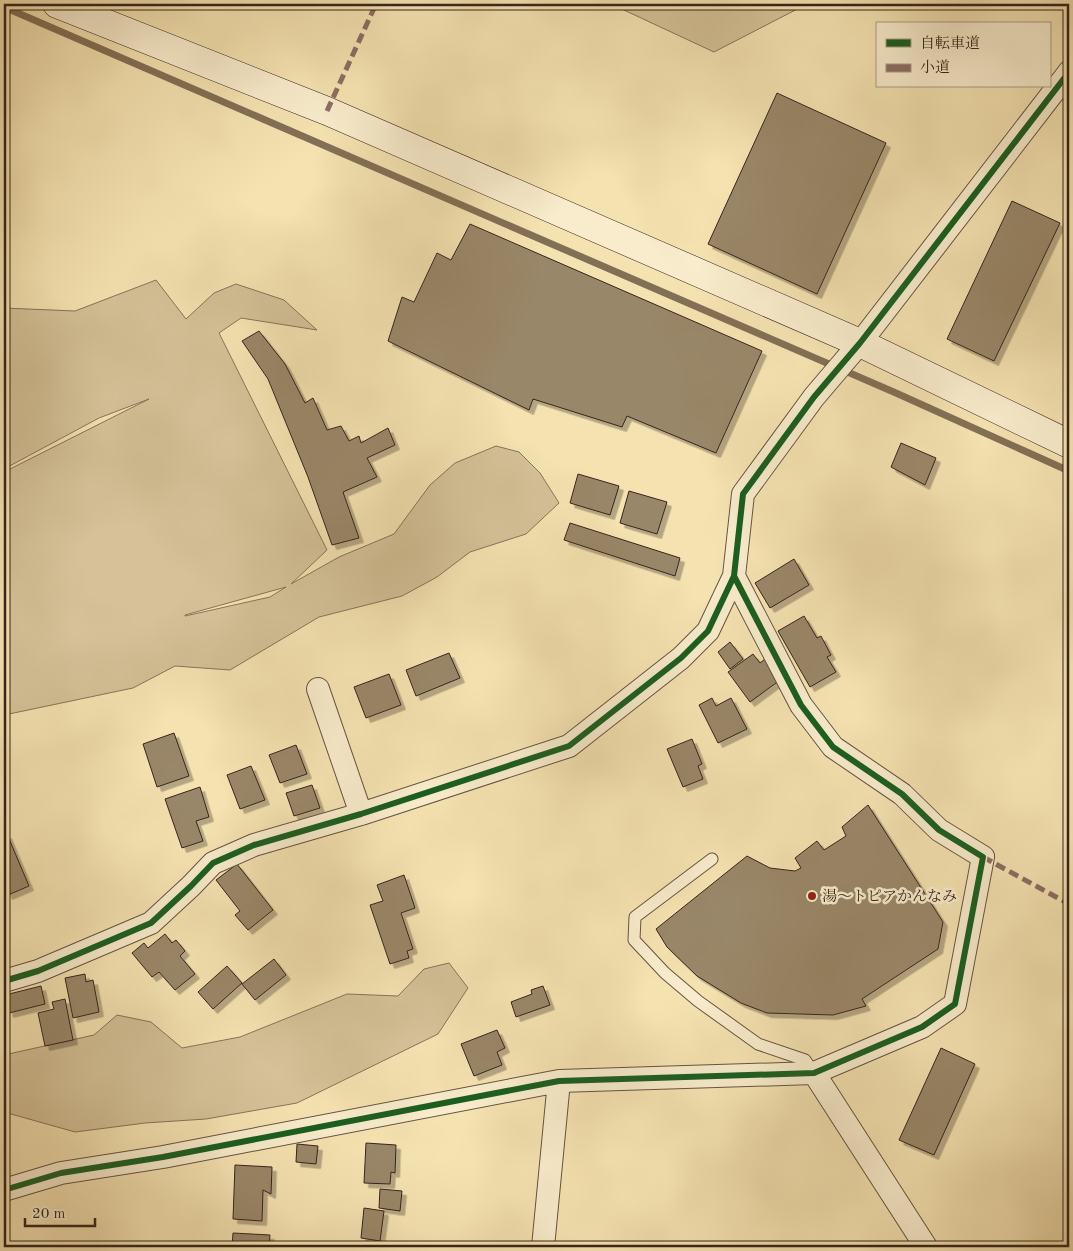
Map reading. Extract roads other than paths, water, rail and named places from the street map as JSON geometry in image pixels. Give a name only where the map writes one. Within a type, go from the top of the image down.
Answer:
[{"type":"street","points":[[57,4],[327,111],[853,351],[1069,444]]},
{"type":"street","points":[[4,981],[55,964],[151,922],[191,886],[212,863],[254,844],[360,814],[569,746],[681,658],[708,631],[734,576],[743,494],[814,397],[853,351],[1069,72]]},
{"type":"street","points":[[4,1190],[61,1173],[163,1157],[559,1081],[814,1073],[922,1026],[955,1004],[983,858],[939,830],[902,794],[833,747],[800,704],[734,576]]},
{"type":"street","points":[[318,690],[360,814]]},
{"type":"street","points":[[814,1073],[926,1247]]},
{"type":"street","points":[[543,1247],[559,1081]]},
{"type":"lane","points":[[712,859],[635,917],[634,940],[665,972],[698,1001],[758,1044],[805,1060],[814,1073]]},
{"type":"waterway","points":[[4,7],[896,393],[1069,471]]},
{"type":"place","name":"湯～トピアかんなみ","points":[[812,896]]}]
